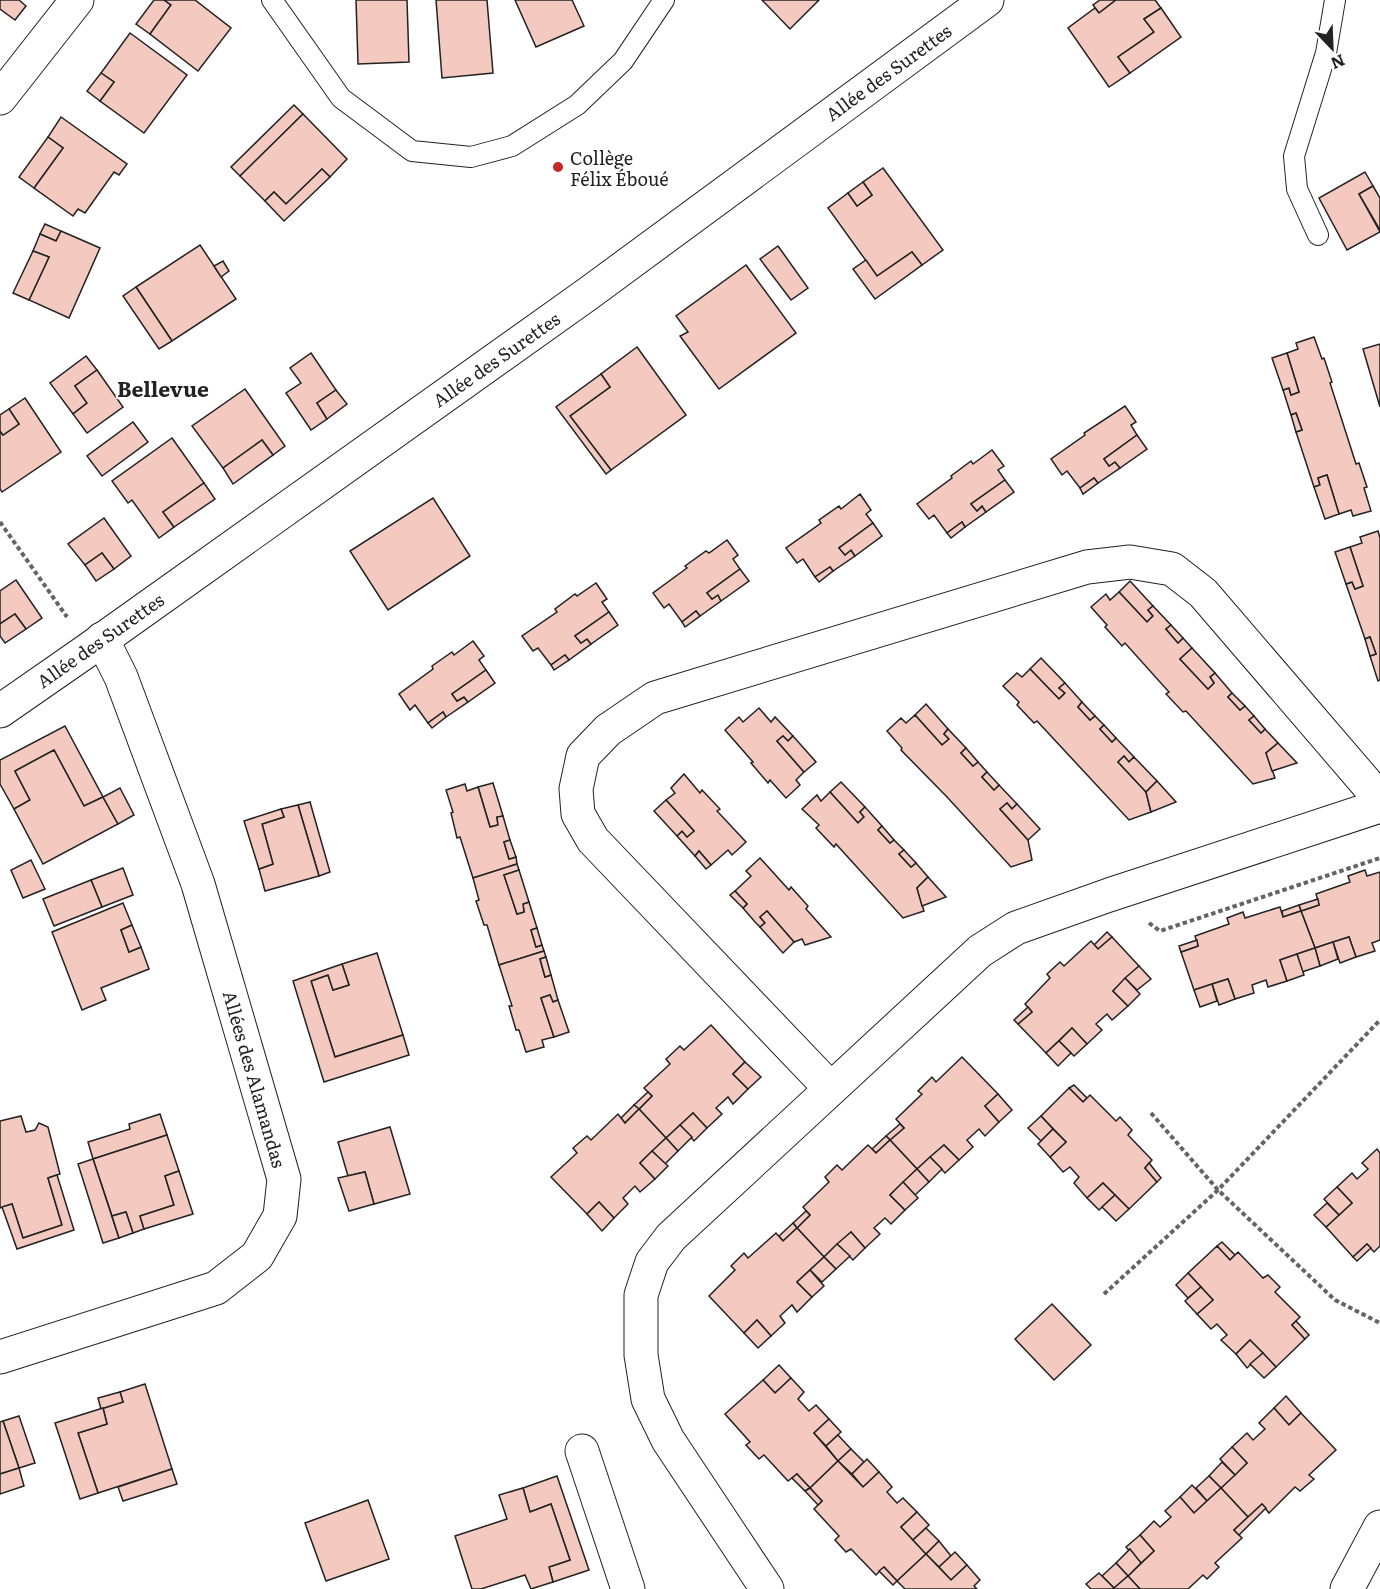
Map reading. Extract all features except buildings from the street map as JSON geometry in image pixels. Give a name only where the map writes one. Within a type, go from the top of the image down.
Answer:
[{"type":"street","points":[[0,98],[77,0]]},
{"type":"street","name":"Allée des Surettes","points":[[0,711],[589,293],[987,0]]},
{"type":"street","points":[[830,1088],[593,840],[578,814],[576,789],[583,756],[608,730],[655,698],[1087,567],[1130,562],[1172,569],[1203,593],[1380,799]]},
{"type":"street","name":"Allées des Alamandas","points":[[0,1357],[216,1288],[257,1256],[280,1216],[284,1179],[198,884],[121,677],[94,646]]},
{"type":"street","points":[[767,1589],[668,1440],[648,1399],[641,1355],[641,1295],[652,1262],[671,1237],[981,951],[1016,928],[1109,894],[1380,806]]},
{"type":"street","points":[[582,1451],[628,1589]]},
{"type":"street","points":[[1347,1589],[1380,1527]]},
{"type":"lane","points":[[272,0],[341,98],[412,152],[471,158],[512,146],[577,105],[623,61],[664,0]]},
{"type":"lane","points":[[1317,235],[1297,189],[1294,156],[1326,53],[1335,0]]},
{"type":"path","points":[[0,522],[68,618],[94,646]]},
{"type":"path","points":[[1109,894],[1160,931],[1380,858]]},
{"type":"path","points":[[1104,1294],[1218,1190],[1380,1020]]},
{"type":"path","points":[[1151,1113],[1218,1190],[1335,1300],[1380,1323]]},
{"type":"place","name":"Collège Félix Éboué","points":[[558,167]]},
{"type":"district","name":"Bellevue","points":[[163,387]]}]
